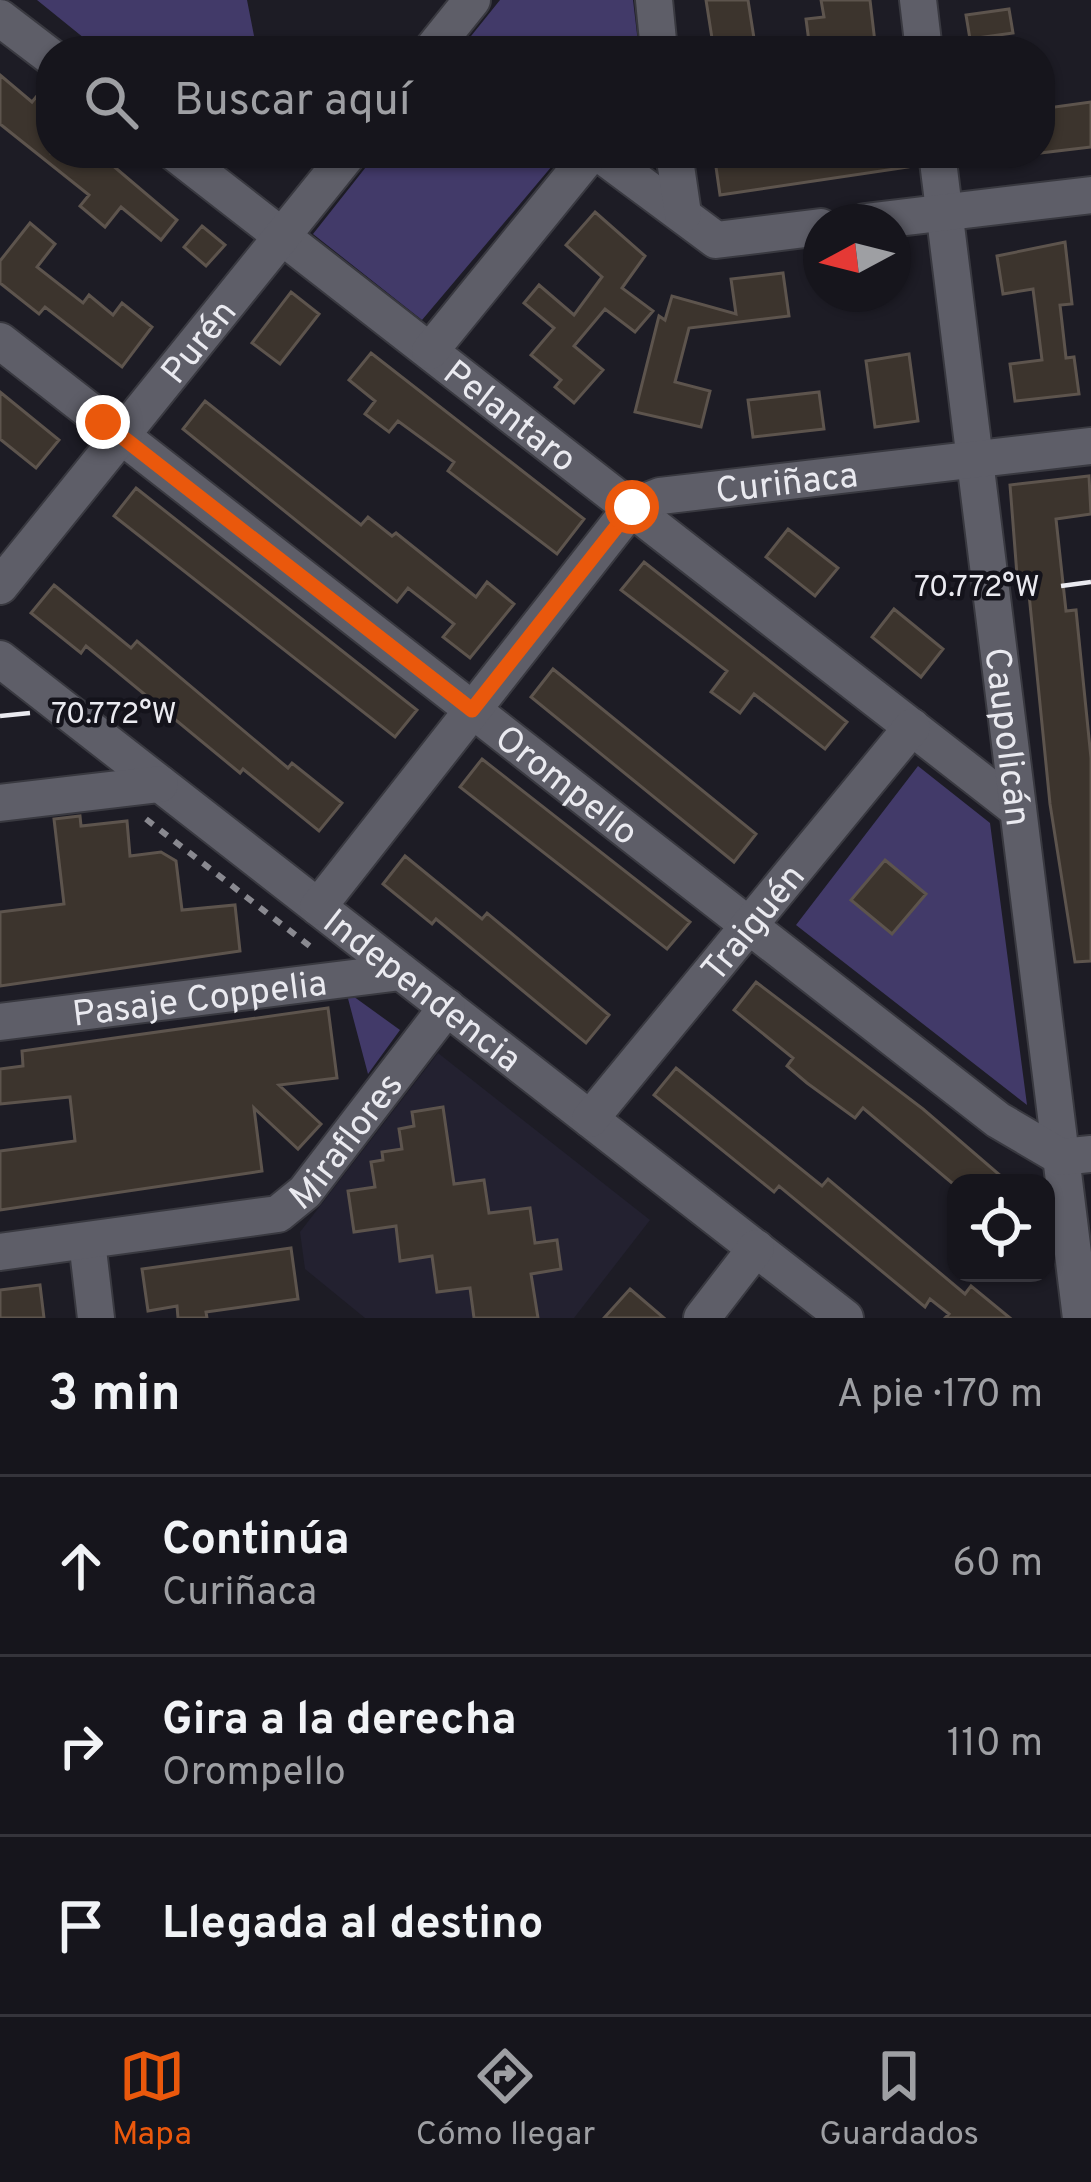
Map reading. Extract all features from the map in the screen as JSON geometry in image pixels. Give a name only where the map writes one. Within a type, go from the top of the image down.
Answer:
[{"type":"street","points":[[443,36],[472,0]]},
{"type":"street","points":[[654,0],[658,36]]},
{"type":"street","points":[[918,0],[923,36]]},
{"type":"street","points":[[0,17],[36,45]]},
{"type":"street","name":"Pelantaro","points":[[194,168],[1018,810]]},
{"type":"street","name":"Purén","points":[[0,586],[337,168]]},
{"type":"street","points":[[430,351],[582,168]]},
{"type":"street","points":[[617,168],[716,240],[803,229]]},
{"type":"street","points":[[676,168],[683,214]]},
{"type":"street","name":"Caupolicán","points":[[939,168],[1018,810],[1076,1155],[1081,1318]]},
{"type":"street","points":[[911,216],[1091,195]]},
{"type":"street","name":"Orompello","points":[[0,341],[998,1120],[1076,1155]]},
{"type":"street","name":"Curiñaca","points":[[632,507],[660,496],[1091,446]]},
{"type":"street","points":[[318,907],[632,507]]},
{"type":"street","name":"Independencia","points":[[0,659],[845,1318]]},
{"type":"street","name":"Traiguén","points":[[590,1119],[912,727]]},
{"type":"street","points":[[0,803],[160,784]]},
{"type":"street","name":"Pasaje Coppelia","points":[[0,1022],[401,972]]},
{"type":"street","name":"Miraflores","points":[[0,1252],[264,1219],[293,1204],[446,1007]]},
{"type":"street","points":[[87,1241],[96,1318]]},
{"type":"street","points":[[702,1318],[756,1248]]},
{"type":"shaded area","points":[[37,0],[247,0],[254,36],[81,36]]},
{"type":"shaded area","points":[[500,0],[633,0],[637,36],[471,36]]},
{"type":"shaded area","points":[[365,168],[550,168],[422,320],[313,234]]},
{"type":"shaded area","points":[[918,766],[990,823],[1027,1105],[796,925]]},
{"type":"shaded area","points":[[346,991],[400,1030],[368,1074]]},
{"type":"shaded area","points":[[438,1053],[650,1220],[574,1318],[365,1318],[305,1269],[300,1232]]},
{"type":"building","points":[[706,0],[748,0],[754,36],[712,36]]},
{"type":"building","points":[[821,0],[870,0],[874,36],[808,36],[806,19],[824,17]]},
{"type":"building","points":[[1009,9],[1013,33],[970,36],[966,15]]},
{"type":"building","points":[[0,75],[32,102],[36,97],[36,153],[0,124]]},
{"type":"building","points":[[1091,102],[1091,147],[1055,151],[1055,107]]},
{"type":"building","points":[[55,168],[116,168],[177,220],[161,240],[121,207],[105,227],[80,206],[89,195]]},
{"type":"building","points":[[716,168],[901,168],[720,195]]},
{"type":"building","points":[[595,212],[645,256],[622,288],[653,311],[635,332],[605,309],[574,346],[603,370],[574,403],[555,387],[561,380],[531,355],[554,328],[524,303],[539,285],[574,315],[602,277],[566,245]]},
{"type":"building","points":[[30,223],[55,244],[37,267],[83,303],[89,295],[113,315],[122,303],[152,327],[122,367],[45,307],[39,314],[0,283],[0,261]]},
{"type":"building","points":[[202,226],[225,245],[206,266],[184,247]]},
{"type":"building","points":[[1065,242],[1072,304],[1060,305],[1066,358],[1074,357],[1079,394],[1015,401],[1010,364],[1042,360],[1033,289],[1003,294],[997,256]]},
{"type":"building","points":[[783,273],[789,316],[689,328],[675,382],[710,391],[701,427],[635,412],[659,316],[665,320],[672,296],[736,314],[731,279]]},
{"type":"building","points":[[291,292],[319,314],[280,364],[252,343]]},
{"type":"building","points":[[371,353],[584,519],[557,554],[448,471],[454,462],[398,421],[389,432],[365,414],[375,401],[349,380]]},
{"type":"building","points":[[909,354],[918,421],[875,427],[866,361]]},
{"type":"building","points":[[0,392],[59,440],[36,468],[0,439]]},
{"type":"building","points":[[819,392],[824,429],[753,437],[748,400]]},
{"type":"building","points":[[205,401],[361,525],[368,517],[392,536],[396,533],[476,597],[487,582],[514,604],[470,658],[443,637],[454,624],[408,588],[397,602],[183,429]]},
{"type":"building","points":[[1089,476],[1091,514],[1056,519],[1066,611],[1076,610],[1091,758],[1091,961],[1075,962],[1050,804],[1027,574],[1017,575],[1010,485]]},
{"type":"building","points":[[136,488],[417,710],[395,737],[114,516]]},
{"type":"building","points":[[788,529],[838,568],[815,596],[766,557]]},
{"type":"building","points":[[644,562],[847,722],[825,749],[754,694],[740,713],[711,692],[727,671],[621,590]]},
{"type":"building","points":[[54,585],[131,648],[137,641],[288,768],[292,763],[342,803],[319,831],[243,769],[240,773],[86,646],[81,653],[31,613]]},
{"type":"building","points":[[894,609],[943,649],[921,677],[872,637]]},
{"type":"building","points":[[553,669],[756,834],[734,862],[531,697]]},
{"type":"building","points":[[482,759],[690,922],[667,949],[460,787]]},
{"type":"building","points":[[80,816],[81,826],[127,821],[130,856],[161,852],[176,861],[182,910],[235,905],[240,951],[0,986],[0,912],[64,904],[54,819]]},
{"type":"building","points":[[405,856],[482,919],[487,913],[609,1015],[586,1043],[436,919],[432,924],[383,884]]},
{"type":"building","points":[[885,860],[926,894],[892,934],[851,900]]},
{"type":"building","points":[[756,982],[923,1109],[999,1174],[947,1174],[947,1179],[863,1108],[855,1118],[807,1083],[787,1066],[793,1058],[734,1010]]},
{"type":"building","points":[[328,1008],[337,1078],[279,1085],[321,1124],[298,1149],[254,1108],[262,1171],[0,1210],[0,1151],[75,1141],[70,1097],[0,1104],[0,1069],[23,1066],[22,1051]]},
{"type":"building","points":[[676,1068],[822,1186],[828,1179],[947,1282],[965,1294],[971,1286],[1010,1318],[945,1318],[949,1314],[930,1299],[925,1307],[779,1186],[774,1192],[654,1095]]},
{"type":"building","points":[[443,1107],[454,1184],[484,1180],[489,1213],[530,1208],[535,1243],[557,1240],[561,1269],[531,1274],[538,1318],[474,1318],[470,1288],[437,1292],[432,1256],[400,1261],[396,1226],[354,1232],[348,1191],[375,1187],[371,1162],[383,1160],[382,1152],[402,1149],[399,1129],[414,1126],[412,1112]]},
{"type":"building","points":[[291,1248],[298,1299],[206,1312],[207,1318],[178,1318],[177,1306],[148,1311],[142,1269]]},
{"type":"building","points":[[40,1285],[44,1318],[0,1318],[0,1290]]},
{"type":"building","points":[[630,1289],[664,1318],[604,1318]]},
{"type":"route","points":[[103,422],[472,710],[632,507]]}]
